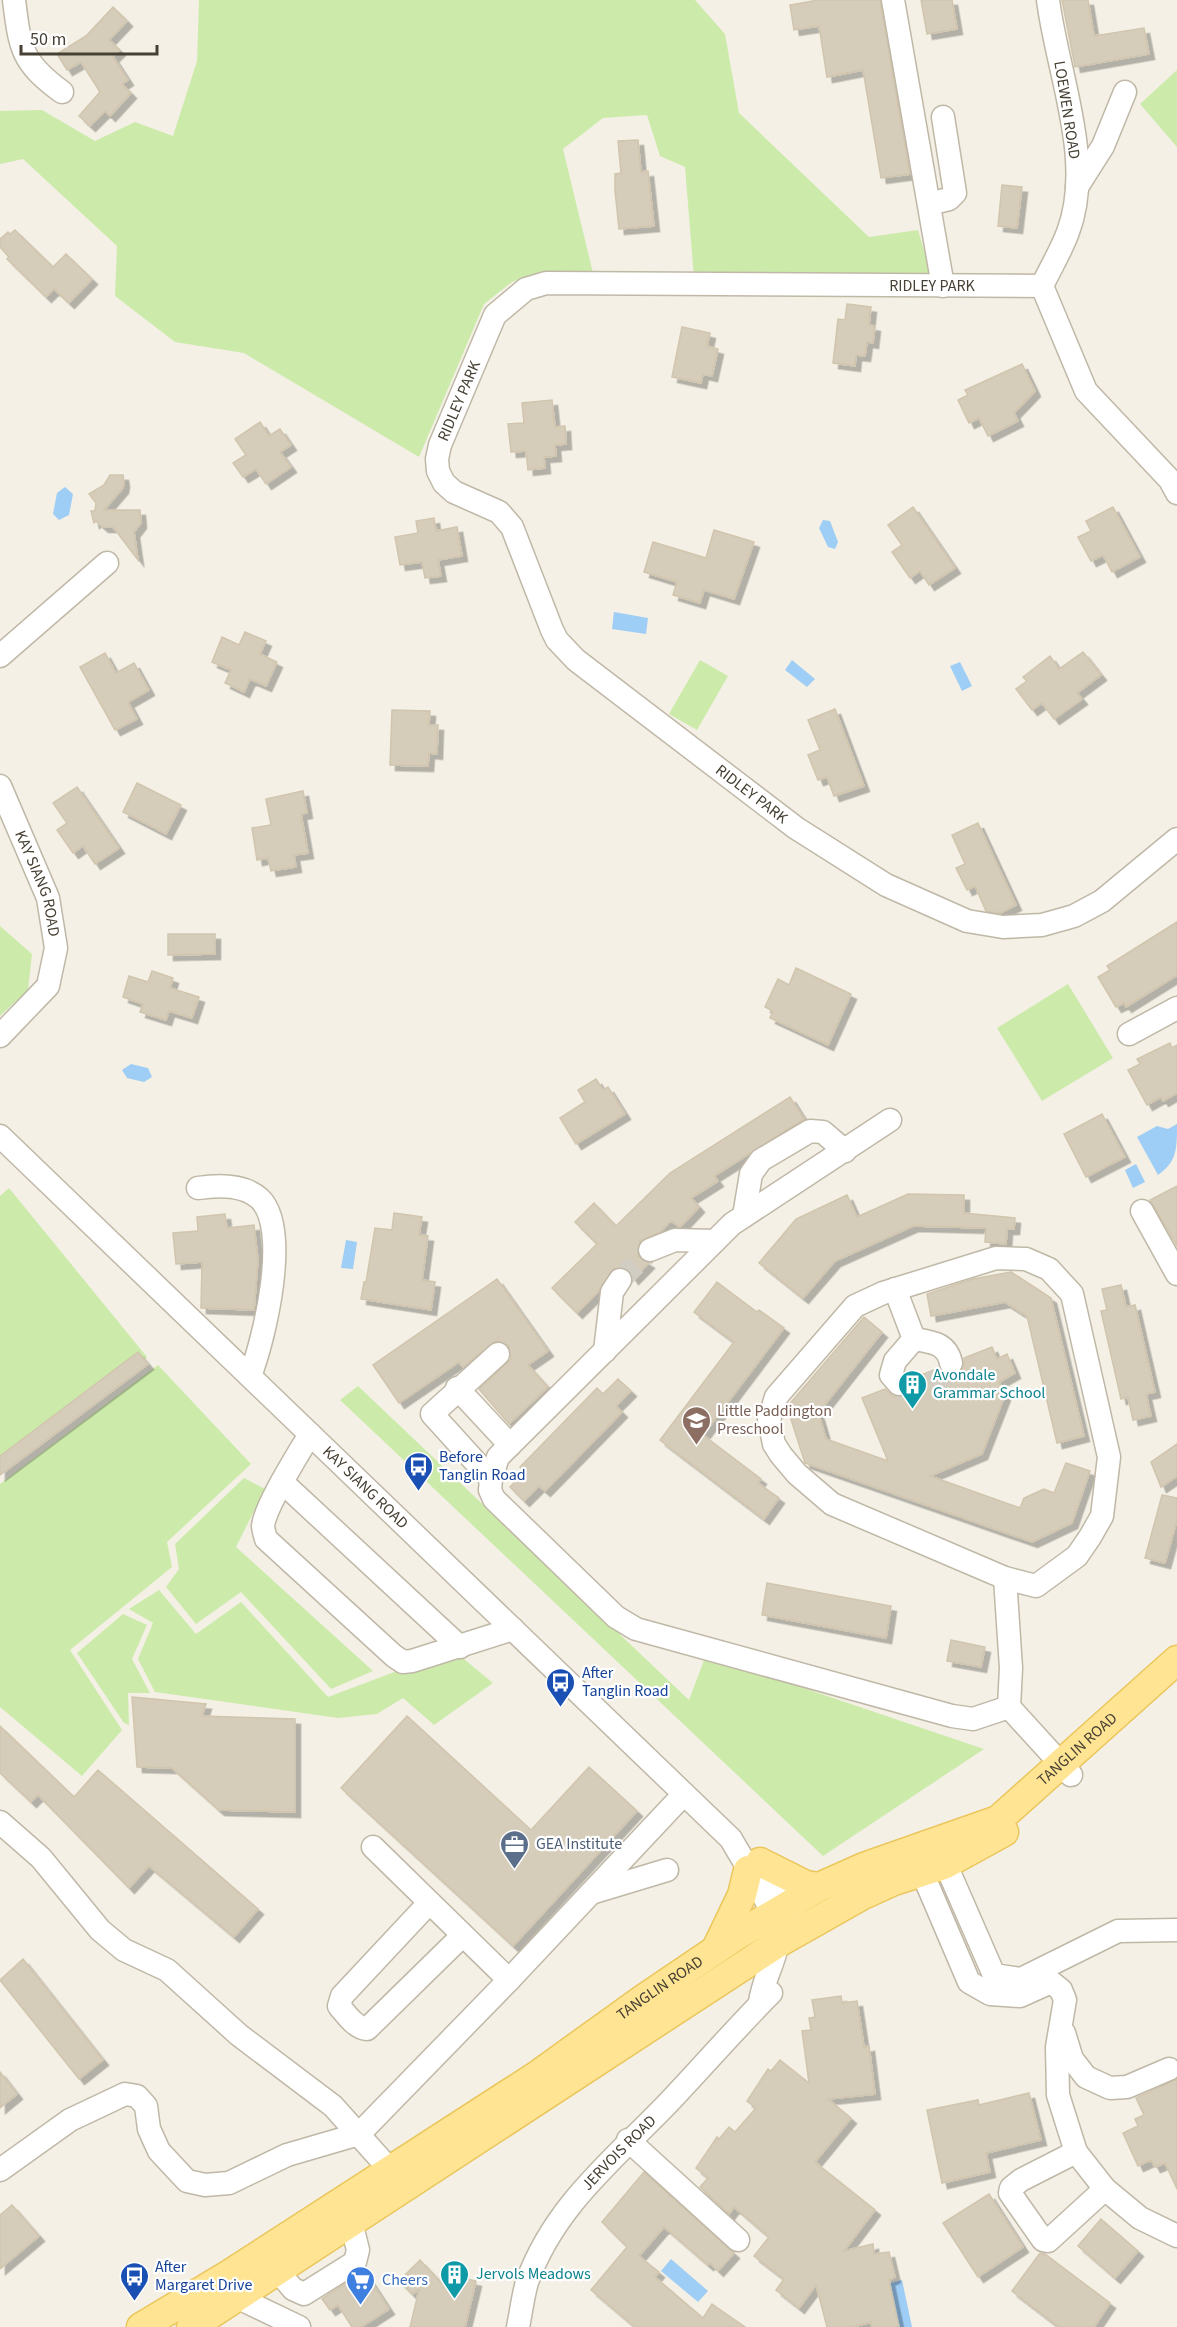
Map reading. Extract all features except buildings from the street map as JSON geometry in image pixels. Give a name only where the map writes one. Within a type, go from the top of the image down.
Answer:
[{"type":"main road","name":"TANGLIN ROAD","points":[[1067,1769],[1177,1660]]},
{"type":"main road","name":"TANGLIN ROAD","points":[[141,2327],[234,2284],[277,2270],[351,2222],[398,2179],[536,2076],[717,1947],[861,1896],[998,1820],[1067,1769],[1177,1677]]},
{"type":"main road","name":"TANGLIN ROAD","points":[[191,2327],[234,2284],[398,2179],[784,1924],[819,1887],[864,1868],[929,1857]]},
{"type":"main road","points":[[717,1947],[754,1866],[819,1887]]},
{"type":"street","points":[[14,0],[19,42],[26,57],[40,76],[62,92]]},
{"type":"street","points":[[892,0],[943,286]]},
{"type":"street","name":"LOEWEN ROAD","points":[[1042,286],[1069,231],[1077,187],[1073,129],[1048,0]]},
{"type":"street","points":[[1077,187],[1103,146],[1125,92]]},
{"type":"street","points":[[929,204],[949,199],[955,193],[943,117]]},
{"type":"street","name":"RIDLEY PARK","points":[[1042,286],[546,283],[526,289],[495,315],[440,445],[438,471],[444,483],[454,492],[499,512],[512,527],[552,630],[557,640],[576,660],[796,828],[886,885],[967,921],[1003,927],[1042,925],[1074,916],[1102,901],[1177,839]]},
{"type":"street","points":[[1042,286],[1086,391],[1175,482]]},
{"type":"street","points":[[0,656],[107,563]]},
{"type":"street","name":"KAY SIANG ROAD","points":[[0,786],[48,897],[56,948],[48,986],[0,1036]]},
{"type":"street","points":[[1129,1034],[1177,1008]]},
{"type":"street","points":[[890,1120],[744,1216],[715,1241],[498,1457],[491,1479],[494,1499],[616,1617],[636,1629],[951,1716],[973,1719],[1009,1707]]},
{"type":"street","points":[[744,1216],[751,1174],[761,1160],[810,1131],[823,1132],[844,1151]]},
{"type":"street","name":"KAY SIANG ROAD","points":[[0,1136],[731,1839],[744,1844],[784,1924]]},
{"type":"street","points":[[198,1188],[217,1185],[244,1189],[260,1199],[271,1217],[274,1270],[264,1333],[250,1376]]},
{"type":"street","points":[[1142,1211],[1177,1274]]},
{"type":"street","points":[[650,1250],[675,1240],[715,1241]]},
{"type":"street","points":[[996,1258],[1026,1259],[1049,1269],[1072,1294],[1109,1457],[1102,1516],[1077,1556],[1036,1586],[1005,1578],[832,1504],[797,1474],[774,1444],[769,1420],[776,1398],[855,1306],[895,1289],[996,1258]]},
{"type":"street","points":[[605,1351],[612,1292],[620,1280]]},
{"type":"street","points":[[895,1289],[914,1339]]},
{"type":"street","points":[[914,1339],[939,1344],[949,1353],[951,1363]]},
{"type":"street","points":[[898,1384],[891,1375],[895,1360],[914,1339]]},
{"type":"street","points":[[491,1479],[432,1414],[457,1388],[498,1354]]},
{"type":"street","points":[[457,1388],[510,1445]]},
{"type":"street","points":[[310,1434],[282,1482],[263,1526],[266,1539],[394,1656],[404,1662],[460,1647],[513,1629]]},
{"type":"street","points":[[282,1482],[460,1647]]},
{"type":"street","points":[[1005,1578],[1011,1668],[1009,1707],[1067,1769]]},
{"type":"street","points":[[0,2170],[70,2121],[124,2094],[137,2096],[146,2106],[149,2129],[159,2151],[187,2181],[205,2185],[229,2183],[287,2155],[359,2134],[509,1980],[684,1794]]},
{"type":"street","points":[[0,1822],[41,1858],[100,1930],[124,1950],[167,1970],[239,2035],[333,2106],[398,2179]]},
{"type":"street","points":[[373,1847],[509,1980]]},
{"type":"street","points":[[929,1857],[994,1974],[1021,1979],[1118,1931],[1177,1930]]},
{"type":"street","points":[[929,1857],[969,1982],[990,1994],[1020,1996],[1051,1982],[1061,1990],[1065,2000],[1058,2047],[1058,2095],[1076,2152],[1105,2189],[1140,2218],[1177,2236]]},
{"type":"street","points":[[589,1893],[668,1870]]},
{"type":"street","points":[[429,1903],[342,1996],[339,2006],[347,2015],[361,2028],[367,2029],[462,1936]]},
{"type":"street","name":"JERVOIS ROAD","points":[[518,2327],[527,2283],[548,2238],[574,2199],[628,2140],[669,2102],[780,1979],[784,1924]]},
{"type":"street","points":[[1061,2023],[1072,2060],[1086,2077],[1110,2088],[1127,2087],[1169,2069]]},
{"type":"street","points":[[628,2140],[738,2240]]},
{"type":"street","points":[[1076,2152],[1021,2180],[1011,2188],[1011,2193],[1043,2240],[1048,2241],[1057,2234],[1105,2189]]},
{"type":"street","points":[[234,2284],[247,2302],[298,2327]]},
{"type":"green space","points":[[199,0],[695,0],[725,34],[739,113],[869,237],[918,230],[932,277],[694,278],[685,167],[660,156],[647,115],[603,118],[563,149],[593,273],[541,273],[512,282],[484,304],[419,457],[244,353],[175,342],[115,296],[117,246],[23,159],[0,164],[0,111],[42,110],[95,141],[135,122],[173,136],[197,61]]},
{"type":"green space","points":[[1177,70],[1177,147],[1140,104]]},
{"type":"green space","points":[[700,660],[728,676],[697,730],[669,714]]},
{"type":"green space","points":[[0,926],[32,954],[28,990],[0,1016]]},
{"type":"green space","points":[[1068,984],[1113,1058],[1042,1101],[997,1028]]},
{"type":"green space","points":[[9,1188],[147,1357],[0,1468],[0,1196]]},
{"type":"green space","points":[[158,1365],[251,1464],[167,1542],[172,1567],[70,1650],[122,1730],[82,1776],[0,1707],[0,1484]]},
{"type":"green space","points":[[358,1386],[689,1700],[706,1655],[984,1749],[823,1856],[340,1400]]},
{"type":"green space","points":[[244,1478],[265,1489],[236,1547],[373,1671],[331,1689],[241,1592],[196,1624],[166,1587],[179,1569],[175,1544]]},
{"type":"green space","points":[[159,1590],[196,1634],[241,1602],[328,1697],[453,1650],[493,1683],[434,1725],[403,1698],[377,1714],[338,1718],[155,1692],[138,1659],[153,1623],[129,1609]]},
{"type":"green space","points":[[123,1614],[147,1625],[132,1659],[150,1693],[128,1693],[129,1725],[124,1723],[77,1653]]},
{"type":"water","points":[[65,487],[73,494],[69,515],[59,520],[53,514],[57,493]]},
{"type":"water","points":[[823,520],[830,521],[838,542],[835,549],[828,547],[819,528]]},
{"type":"water","points":[[614,612],[648,618],[646,634],[612,629]]},
{"type":"water","points":[[792,660],[815,679],[807,687],[785,670]]},
{"type":"water","points":[[960,662],[972,686],[962,691],[950,666]]},
{"type":"water","points":[[131,1064],[148,1068],[152,1077],[144,1082],[127,1078],[122,1070]]},
{"type":"water","points":[[1177,1124],[1175,1154],[1169,1165],[1158,1175],[1137,1137],[1157,1126],[1168,1129]]},
{"type":"water","points":[[1136,1164],[1145,1182],[1133,1188],[1125,1170]]},
{"type":"water","points":[[346,1240],[357,1242],[353,1269],[341,1268]]},
{"type":"water","points":[[671,2259],[708,2291],[698,2302],[661,2271]]},
{"type":"water","points":[[902,2280],[912,2327],[899,2327],[890,2283]]},
{"type":"tunnel","points":[[620,1280],[650,1250]]},
{"type":"tunnel","points":[[899,1384],[902,1388],[930,1384],[948,1373],[952,1368],[951,1363]]},
{"type":"place","name":"Avondale Grammar School","points":[[912,1410]]},
{"type":"place","name":"Little Paddington Preschool","points":[[696,1446]]},
{"type":"place","name":"Before Tanglin Road","points":[[418,1492]]},
{"type":"place","name":"After Tanglin Road","points":[[561,1708]]},
{"type":"place","name":"GEA Institute","points":[[515,1870]]},
{"type":"place","name":"Jervols Meadows","points":[[455,2300]]},
{"type":"place","name":"After Margaret Drive","points":[[134,2302]]},
{"type":"place","name":"Cheers","points":[[361,2306]]}]
